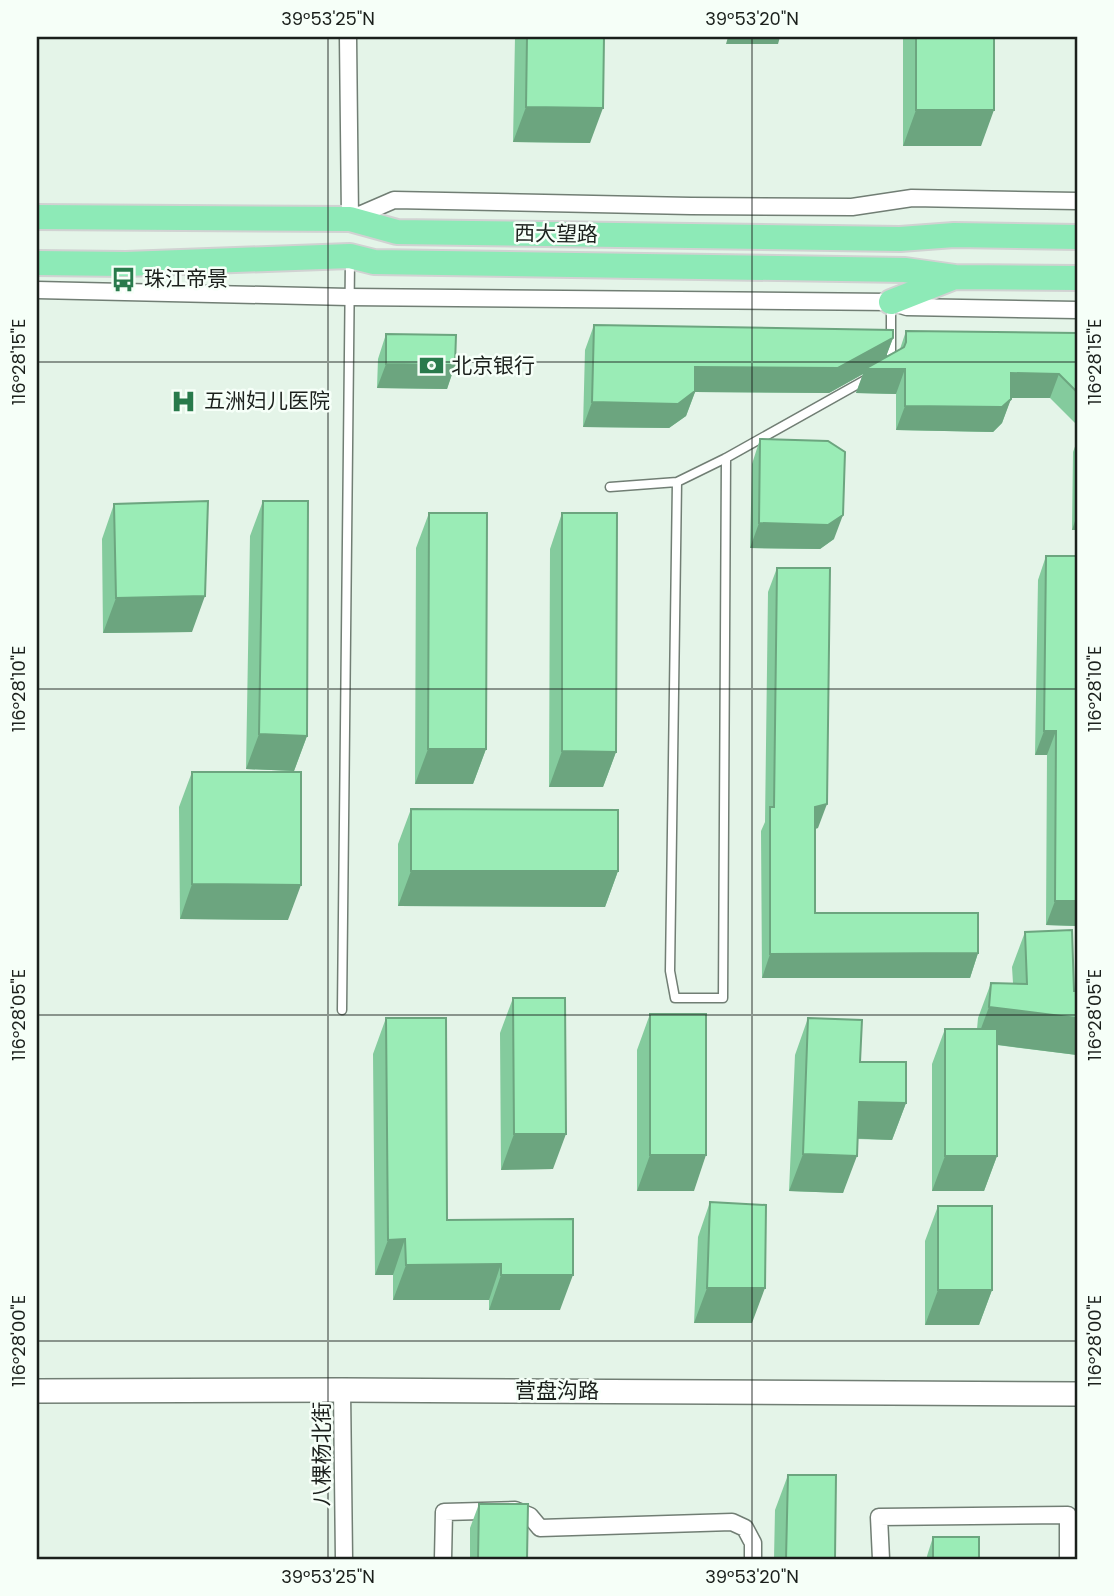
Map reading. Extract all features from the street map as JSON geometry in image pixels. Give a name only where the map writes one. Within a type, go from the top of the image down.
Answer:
[{"type":"main road","name":"西大望路","points":[[37,217],[349,219],[397,232],[874,239],[954,235],[1077,237]]},
{"type":"main road","name":"西大望路","points":[[37,263],[126,264],[349,256],[374,262],[905,270],[955,276],[1077,278]]},
{"type":"main road","points":[[891,302],[955,276]]},
{"type":"street","points":[[348,37],[349,219],[394,200],[677,206],[852,206],[912,198],[1077,201]]},
{"type":"street","points":[[37,290],[349,297],[891,302],[907,307],[1077,310]]},
{"type":"street","name":"八棵杨北街","points":[[342,1390],[344,1559]]},
{"type":"street","name":"营盘沟路","points":[[37,1391],[1077,1394]]},
{"type":"street","points":[[443,1559],[444,1512],[514,1510],[530,1516],[540,1528],[732,1522],[746,1528],[753,1543],[753,1559]]},
{"type":"street","points":[[881,1559],[879,1517],[1068,1515],[1068,1559]]},
{"type":"lane","points":[[342,1010],[349,256]]},
{"type":"lane","points":[[610,487],[677,482],[726,458],[891,366],[891,302]]},
{"type":"lane","points":[[677,482],[670,971],[675,998],[723,998],[726,458]]},
{"type":"building","points":[[527,37],[604,37],[603,108],[526,107]]},
{"type":"building","points":[[916,37],[994,37],[994,110],[916,110]]},
{"type":"building","points":[[594,325],[893,330],[893,338],[838,368],[695,367],[695,391],[678,404],[592,402]]},
{"type":"building","points":[[906,331],[1077,333],[1077,392],[1059,374],[1011,373],[1011,399],[1002,407],[905,406],[905,369],[865,369],[904,347]]},
{"type":"building","points":[[386,334],[456,335],[455,365],[386,364]]},
{"type":"building","points":[[760,439],[828,441],[845,452],[843,515],[828,525],[759,523]]},
{"type":"building","points":[[208,501],[205,596],[116,598],[114,504]]},
{"type":"building","points":[[263,501],[308,501],[307,736],[259,734]]},
{"type":"building","points":[[429,513],[487,513],[486,749],[428,749]]},
{"type":"building","points":[[562,513],[617,513],[616,752],[562,751]]},
{"type":"building","points":[[1046,556],[1077,556],[1077,901],[1055,901],[1056,731],[1044,731]]},
{"type":"building","points":[[777,568],[830,568],[827,804],[815,807],[815,913],[978,913],[978,953],[770,954],[770,807],[774,807]]},
{"type":"building","points":[[192,772],[301,772],[301,885],[192,884]]},
{"type":"building","points":[[411,809],[618,810],[618,871],[411,871]]},
{"type":"building","points":[[1072,930],[1077,1018],[989,1007],[991,983],[1027,984],[1025,932]]},
{"type":"building","points":[[513,998],[565,998],[566,1134],[514,1134]]},
{"type":"building","points":[[650,1014],[706,1014],[706,1155],[650,1155]]},
{"type":"building","points":[[386,1018],[446,1018],[447,1220],[573,1219],[573,1275],[501,1275],[501,1264],[406,1265],[405,1239],[388,1240]]},
{"type":"building","points":[[808,1018],[862,1020],[860,1062],[906,1062],[906,1103],[859,1102],[857,1156],[803,1154]]},
{"type":"building","points":[[945,1029],[997,1029],[997,1156],[945,1156]]},
{"type":"building","points":[[710,1202],[766,1205],[765,1288],[707,1288]]},
{"type":"building","points":[[938,1206],[992,1206],[992,1290],[938,1290]]},
{"type":"building","points":[[788,1475],[836,1475],[835,1559],[786,1559]]},
{"type":"building","points":[[479,1504],[528,1504],[527,1559],[478,1559]]},
{"type":"building","points":[[933,1537],[979,1537],[979,1559],[933,1559]]},
{"type":"place","name":"珠江帝景","points":[[124,279]]},
{"type":"place","name":"北京银行","points":[[431,366]]},
{"type":"place","name":"五洲妇儿医院","points":[[184,401]]}]
